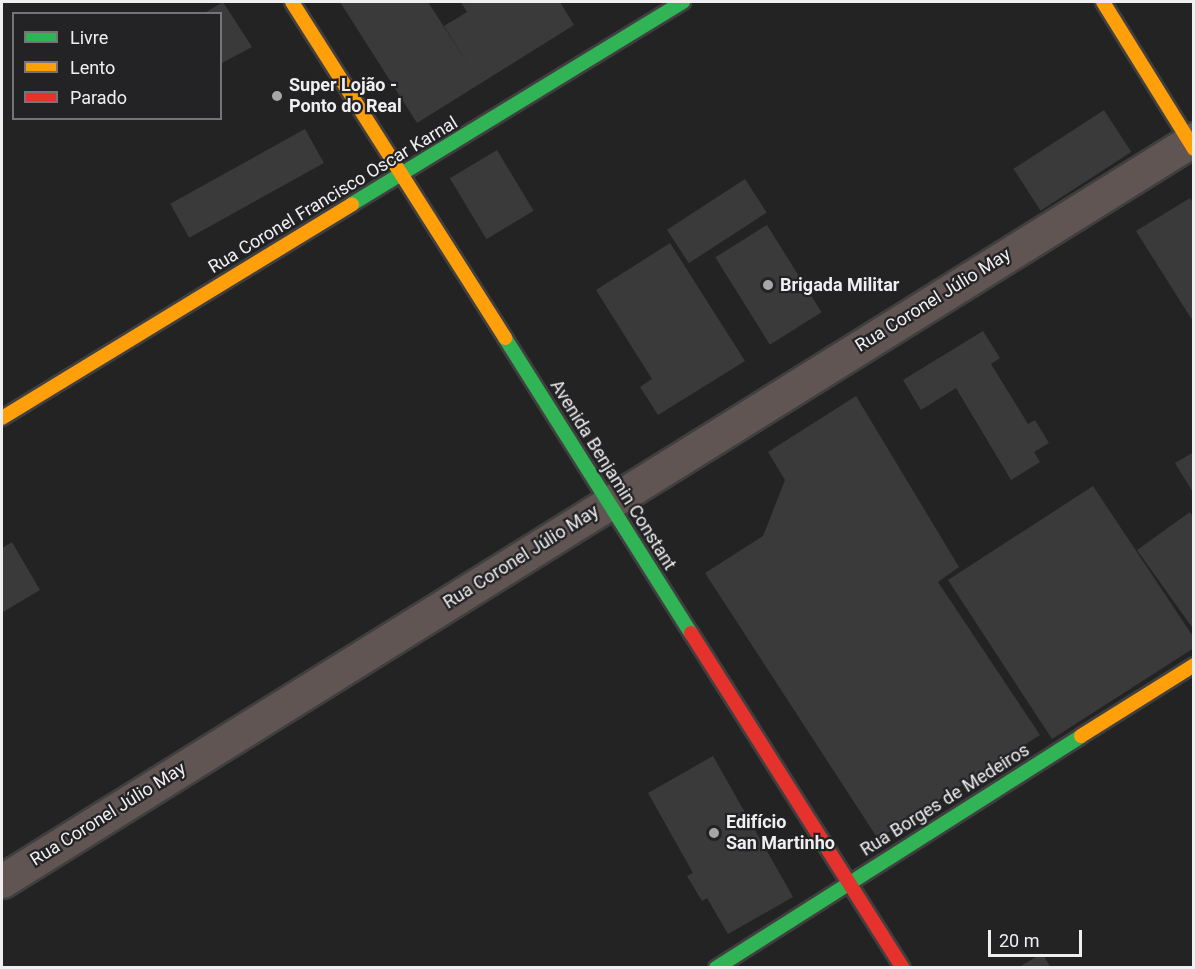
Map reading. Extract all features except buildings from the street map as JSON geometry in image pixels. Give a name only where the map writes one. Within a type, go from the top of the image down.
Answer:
[{"type":"main road","name":"Avenida Benjamin Constant","points":[[292,2],[903,968]]},
{"type":"main road","name":"Rua Coronel Francisco Oscar Karnal","points":[[2,418],[683,2]]},
{"type":"main road","points":[[1103,2],[1192,143]]},
{"type":"main road","name":"Rua Borges de Medeiros","points":[[716,968],[848,881],[1194,665]]},
{"type":"street","name":"Rua Coronel Júlio May","points":[[2,881],[609,502],[1192,143]]},
{"type":"traffic: fast","points":[[352,204],[683,2]]},
{"type":"traffic: fast","points":[[505,338],[691,633]]},
{"type":"traffic: fast","points":[[716,968],[1081,736]]},
{"type":"traffic: slow","points":[[292,2],[505,338]]},
{"type":"traffic: slow","points":[[1103,2],[1194,149]]},
{"type":"traffic: slow","points":[[2,418],[352,204]]},
{"type":"traffic: slow","points":[[1081,736],[1194,665]]},
{"type":"traffic: jam","points":[[691,633],[903,968]]},
{"type":"place","name":"Super Lojão - Ponto do Real","points":[[277,96]]},
{"type":"place","name":"Brigada Militar","points":[[768,285]]},
{"type":"place","name":"Edifício San Martinho","points":[[714,833]]}]
